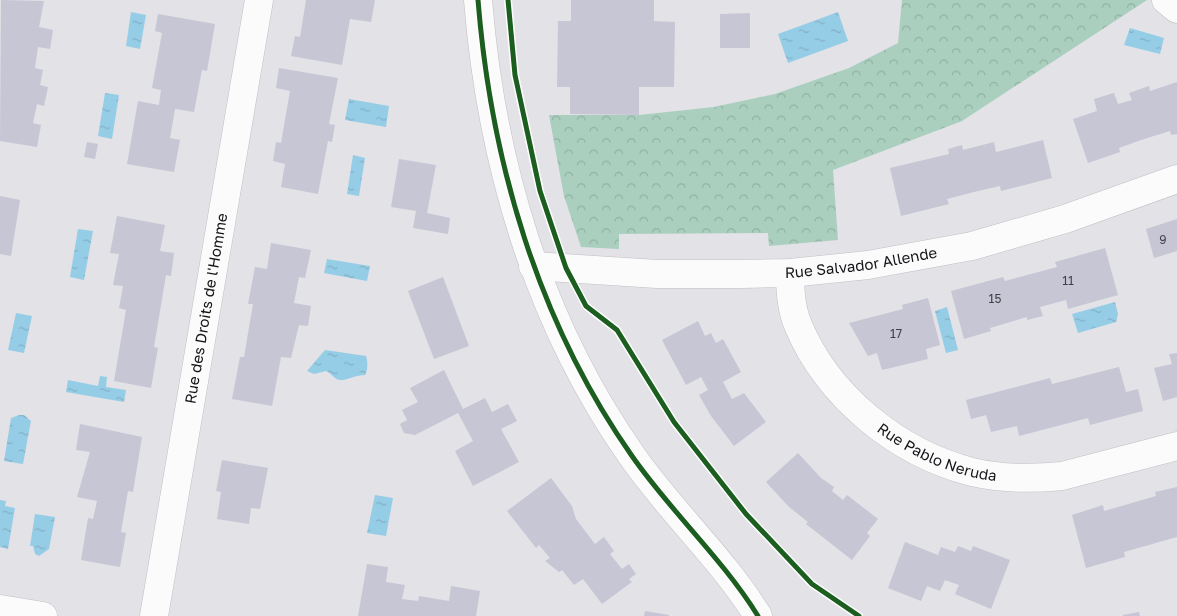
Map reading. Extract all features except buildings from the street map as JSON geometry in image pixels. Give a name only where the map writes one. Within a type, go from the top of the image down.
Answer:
[{"type":"street","name":"Rue des Droits de l'Homme","points":[[154,616],[259,0]]},
{"type":"street","points":[[478,0],[489,91],[502,162],[533,266],[571,353],[601,409],[632,456],[663,498],[741,589],[758,616]]},
{"type":"street","points":[[1166,0],[1177,9]]},
{"type":"street","name":"Rue Salvador Allende","points":[[533,266],[657,274],[790,273],[868,265],[972,246],[1065,219],[1177,179]]},
{"type":"street","name":"Rue Pablo Neruda","points":[[790,273],[791,300],[798,325],[832,381],[854,406],[880,428],[909,447],[941,463],[973,472],[1009,478],[1044,478],[1062,476],[1177,446]]},
{"type":"street","points":[[0,608],[43,616]]},
{"type":"green space","points":[[902,0],[1147,0],[962,121],[833,170],[838,240],[769,246],[768,233],[619,234],[619,249],[581,247],[564,196],[549,115],[639,115],[714,107],[775,94],[849,68],[898,43]]},
{"type":"water","points":[[131,12],[146,15],[140,49],[126,46]]},
{"type":"water","points":[[838,12],[848,41],[788,63],[778,34]]},
{"type":"water","points":[[1130,28],[1164,38],[1160,54],[1124,45]]},
{"type":"water","points":[[105,93],[119,95],[112,139],[98,136]]},
{"type":"water","points":[[349,99],[389,106],[386,127],[345,120]]},
{"type":"water","points":[[353,155],[365,158],[359,196],[347,194]]},
{"type":"water","points":[[78,229],[93,231],[84,280],[70,277]]},
{"type":"water","points":[[327,259],[370,266],[367,281],[324,273]]},
{"type":"water","points":[[1115,302],[1118,314],[1116,322],[1078,333],[1072,314]]},
{"type":"water","points":[[947,307],[958,350],[946,353],[935,311]]},
{"type":"water","points":[[16,313],[32,316],[24,353],[8,350]]},
{"type":"water","points":[[325,350],[366,356],[367,371],[365,375],[340,380],[326,371],[314,374],[307,371]]},
{"type":"water","points":[[100,376],[107,377],[106,387],[126,390],[124,402],[66,392],[68,380],[98,386]]},
{"type":"water","points":[[24,415],[31,421],[23,464],[4,461],[11,418]]},
{"type":"water","points":[[375,495],[393,498],[386,536],[367,533]]},
{"type":"water","points":[[0,500],[6,501],[5,506],[15,508],[8,549],[0,547]]},
{"type":"water","points":[[35,514],[55,517],[49,549],[39,556],[35,554],[33,546],[30,546]]},
{"type":"cycle path","points":[[478,0],[484,61],[494,121],[508,180],[545,296],[570,351],[599,405],[632,456],[647,477],[729,574],[758,616]]},
{"type":"cycle path","points":[[508,0],[515,75],[540,191],[566,268],[586,306],[617,330],[674,422],[746,514],[812,584],[859,616]]}]
